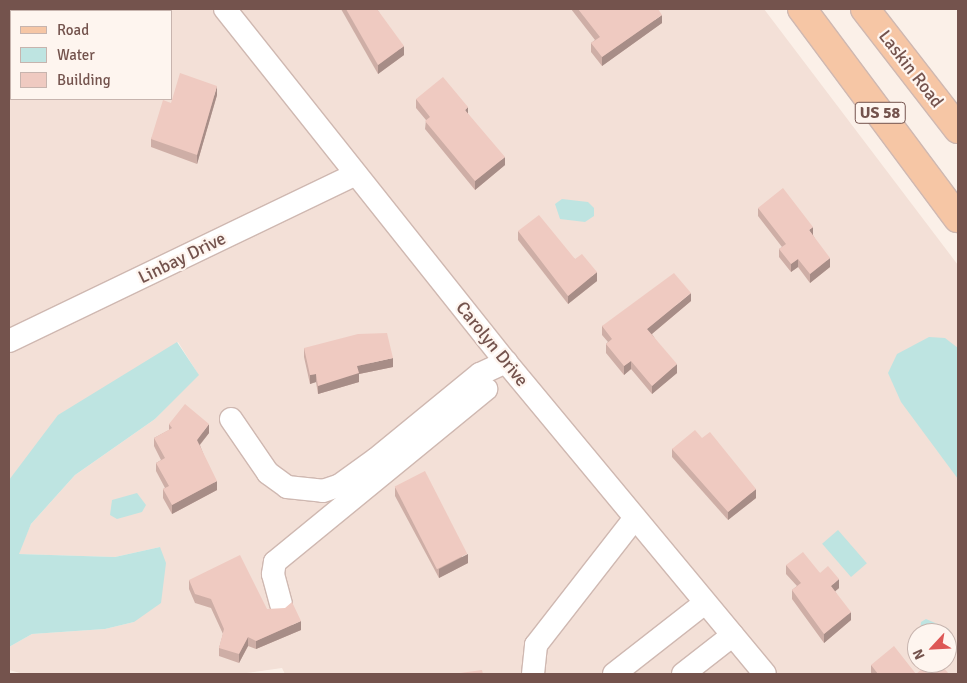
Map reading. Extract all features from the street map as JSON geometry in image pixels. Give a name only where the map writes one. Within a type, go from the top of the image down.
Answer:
[{"type":"main road","name":"US 58","points":[[802,9],[958,218]]},
{"type":"main road","name":"Laskin Road","points":[[864,9],[958,129]]},
{"type":"street","name":"Carolyn Drive","points":[[225,9],[506,362],[634,519],[765,674]]},
{"type":"street","name":"Linbay Drive","points":[[9,341],[356,174]]},
{"type":"street","points":[[231,419],[268,473],[287,487],[323,491],[376,459],[480,374],[506,362]]},
{"type":"street","points":[[281,604],[273,574],[275,562],[488,387],[506,362]]},
{"type":"street","points":[[533,674],[536,645],[634,519]]},
{"type":"street","points":[[614,674],[706,603]]},
{"type":"street","points":[[683,674],[733,635]]},
{"type":"shaded area","points":[[13,9],[764,9],[958,265],[958,674],[285,674],[282,668],[239,674],[24,674],[9,670],[9,647],[32,634],[105,629],[134,622],[160,547],[115,557],[18,554],[31,524],[75,475],[155,419],[198,374],[178,342],[9,480],[9,15],[10,100],[172,100],[172,10]]},
{"type":"water","points":[[562,199],[588,202],[594,208],[594,216],[585,222],[560,219],[555,204]]},
{"type":"water","points":[[929,337],[945,338],[958,348],[958,479],[901,402],[888,373],[897,354]]},
{"type":"water","points":[[177,342],[199,375],[155,419],[75,475],[31,524],[19,554],[115,557],[160,547],[166,563],[161,603],[134,622],[105,629],[32,634],[9,647],[9,480],[58,415]]},
{"type":"water","points":[[137,493],[146,505],[142,512],[117,519],[110,515],[112,500]]},
{"type":"water","points":[[838,530],[867,563],[851,577],[822,544]]},
{"type":"water","points":[[926,619],[935,623],[921,623]]},
{"type":"building","points":[[346,9],[377,9],[404,46],[378,65]]},
{"type":"building","points":[[578,9],[658,9],[662,15],[602,57],[591,43],[600,37]]},
{"type":"building","points":[[180,73],[217,86],[197,155],[151,139],[163,100],[171,103]]},
{"type":"building","points":[[443,77],[468,107],[465,110],[505,157],[475,181],[425,121],[430,117],[416,99]]},
{"type":"building","points":[[783,188],[813,227],[809,230],[830,258],[810,274],[798,259],[791,264],[779,249],[786,244],[758,208]]},
{"type":"building","points":[[539,215],[575,259],[582,254],[597,272],[568,296],[518,231]]},
{"type":"building","points":[[674,273],[691,293],[647,329],[677,364],[652,386],[631,361],[624,366],[606,344],[612,339],[602,326]]},
{"type":"building","points":[[387,333],[393,358],[357,366],[359,373],[318,386],[316,374],[310,375],[304,348],[358,334]]},
{"type":"building","points":[[185,404],[209,424],[197,440],[217,481],[172,505],[163,489],[169,486],[156,463],[165,458],[154,438],[172,428],[169,424]]},
{"type":"building","points":[[695,430],[702,438],[710,432],[756,489],[728,512],[672,449]]},
{"type":"building","points":[[425,471],[467,554],[437,569],[395,486]]},
{"type":"building","points":[[803,552],[820,573],[828,566],[839,579],[831,586],[851,612],[824,634],[792,590],[801,583],[786,565]]},
{"type":"building","points":[[240,555],[267,609],[285,608],[292,602],[301,621],[256,641],[248,637],[239,654],[219,648],[224,629],[211,599],[195,594],[189,580]]},
{"type":"building","points":[[894,646],[907,663],[907,673],[916,674],[878,674],[871,665]]},
{"type":"building","points":[[482,670],[483,674],[453,674]]},
{"type":"building","points":[[948,673],[949,674],[932,674]]}]
